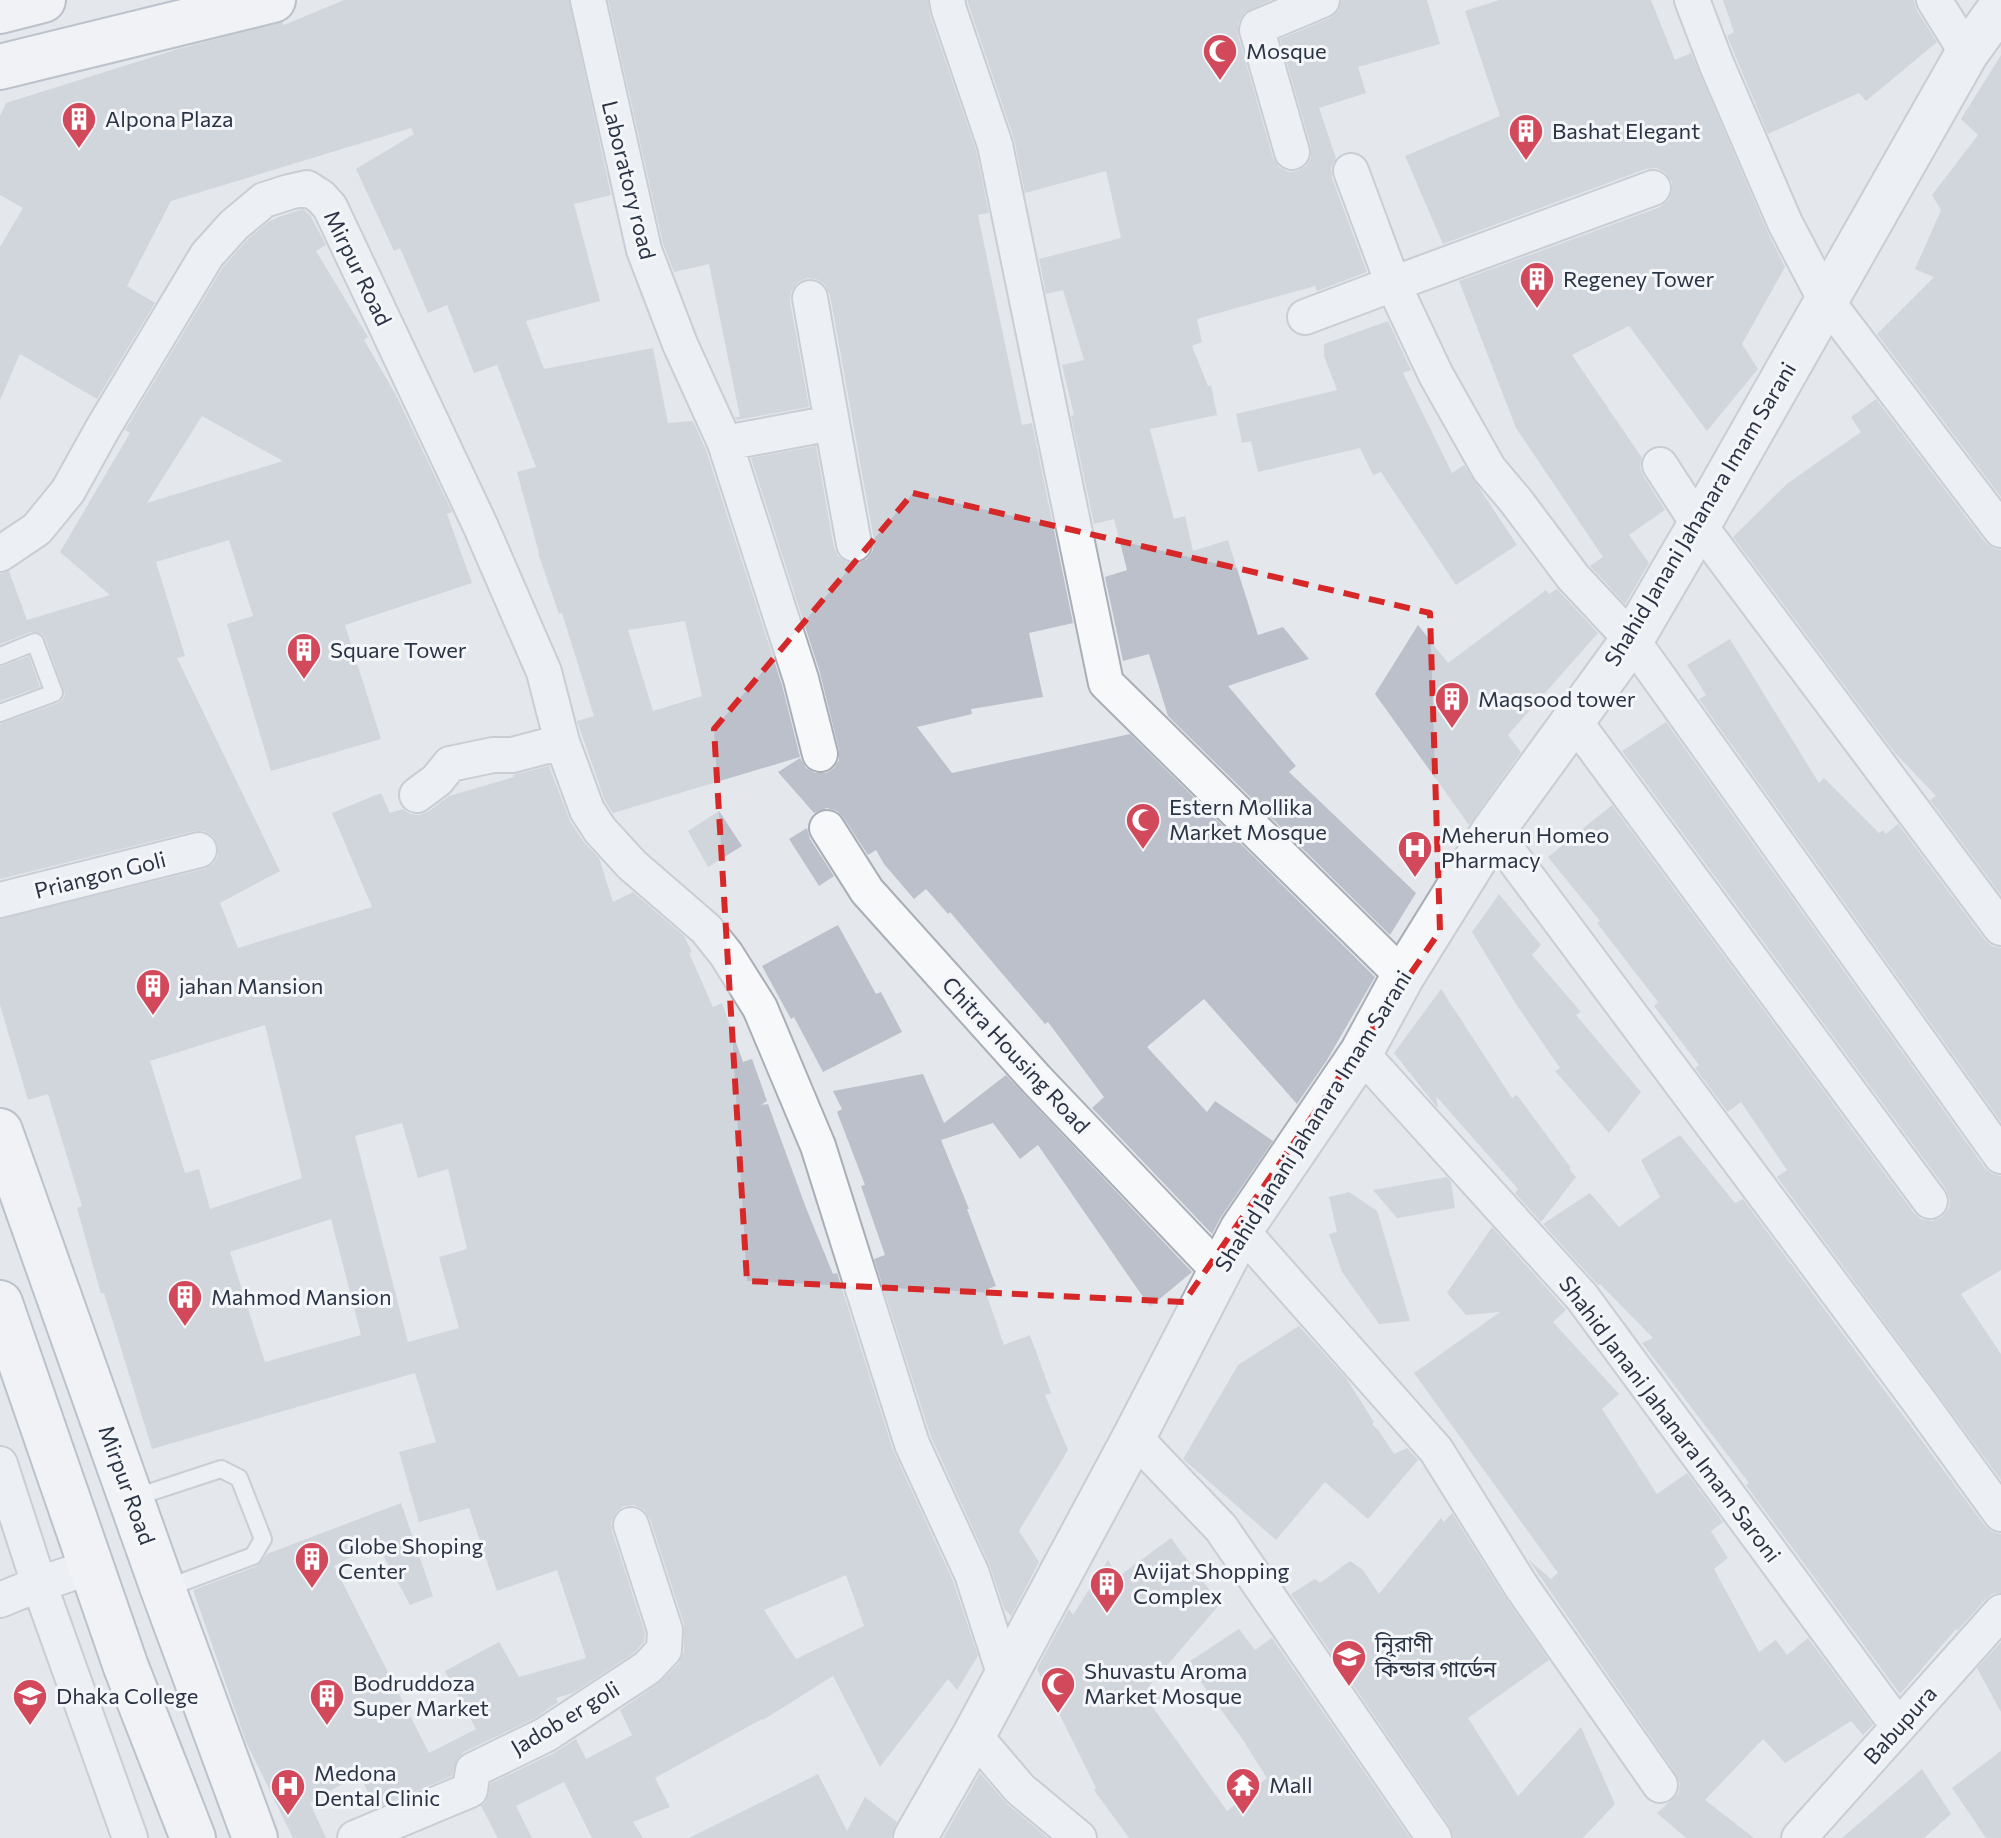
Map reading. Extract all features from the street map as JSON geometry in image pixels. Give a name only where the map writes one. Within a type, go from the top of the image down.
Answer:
[{"type":"highway","points":[[0,11],[43,0]]},
{"type":"highway","points":[[0,67],[273,0]]},
{"type":"highway","name":"Mirpur Road","points":[[0,1131],[255,1838]]},
{"type":"highway","points":[[0,1303],[126,1667],[193,1838]]},
{"type":"highway","points":[[91,1567],[148,1543]]},
{"type":"street","name":"Laboratory road","points":[[588,0],[644,250],[680,344],[725,443],[801,679],[820,754]]},
{"type":"street","points":[[947,0],[995,145],[1106,683],[1403,976]]},
{"type":"street","points":[[1292,152],[1257,30],[1322,0]]},
{"type":"street","points":[[1692,0],[1785,223],[1825,299],[2001,530]]},
{"type":"street","points":[[1934,0],[1967,53]]},
{"type":"street","name":"Shahid Janani Jahanara Imam Sarani","points":[[915,1838],[974,1735],[1134,1437],[1241,1230],[1361,1053],[1403,976],[1493,831],[1632,640],[1967,53],[2001,6]]},
{"type":"street","points":[[1351,171],[1393,284],[1436,375],[1489,469],[1573,577],[1632,640],[2001,1156]]},
{"type":"street","name":"Mirpur Road","points":[[0,554],[37,529],[68,491],[207,255],[234,225],[264,200],[307,188],[330,207],[481,527],[544,672],[562,742]]},
{"type":"street","points":[[1305,317],[1653,188]]},
{"type":"street","points":[[810,298],[854,544]]},
{"type":"street","points":[[725,443],[832,423]]},
{"type":"street","points":[[1660,465],[1699,525],[2001,928]]},
{"type":"street","points":[[1573,719],[1930,1201]]},
{"type":"street","points":[[417,795],[437,780],[450,764],[493,755],[512,755],[562,742],[587,810],[600,830],[632,865],[706,929],[726,954],[760,1008],[818,1146],[912,1444],[972,1574],[1005,1676]]},
{"type":"street","name":"Chitra Housing Road","points":[[827,828],[867,891],[1036,1079],[1219,1271]]},
{"type":"street","points":[[1493,831],[2001,1514]]},
{"type":"street","name":"Priangon Goli","points":[[0,900],[199,850]]},
{"type":"street","name":"Shahid Janani Jahanara Imam Saroni","points":[[1361,1053],[1582,1297],[1898,1726]]},
{"type":"street","points":[[1241,1230],[1436,1450],[1521,1586],[1660,1785]]},
{"type":"street","points":[[1134,1437],[1221,1528],[1434,1838]]},
{"type":"street","points":[[0,1464],[39,1584],[130,1838]]},
{"type":"street","name":"Jadob er goli","points":[[355,1838],[470,1790],[473,1770],[545,1735],[647,1668],[664,1650],[665,1630],[631,1525]]},
{"type":"street","points":[[0,1600],[91,1567]]},
{"type":"street","name":"Babupura","points":[[1799,1838],[2001,1612]]},
{"type":"street","points":[[974,1735],[1020,1789],[1079,1838]]},
{"type":"lane","points":[[0,656],[35,642],[54,693],[0,713]]},
{"type":"lane","points":[[131,1499],[221,1469],[239,1478],[263,1539],[253,1556],[163,1589]]},
{"type":"highlighted area","points":[[913,493],[1430,613],[1440,931],[1184,1302],[747,1281],[714,729]]},
{"type":"building","points":[[344,0],[569,0],[611,195],[574,204],[600,301],[526,321],[544,369],[653,348],[668,423],[693,421],[706,450],[782,685],[800,757],[613,813],[605,801],[577,721],[594,716],[562,613],[559,614],[538,553],[517,472],[536,467],[497,365],[474,373],[447,305],[428,313],[400,248],[394,251],[356,169],[414,134],[411,128],[171,201],[127,286],[155,303],[97,399],[20,354],[0,400],[0,247],[23,208],[0,195],[0,116],[6,103],[178,49],[282,22],[284,25]],"holes":[[[685,621],[702,696],[653,711],[628,630]]]},
{"type":"building","points":[[608,0],[928,0],[930,16],[976,150],[989,213],[978,215],[1022,425],[1032,423],[1073,623],[1029,633],[1043,697],[971,709],[972,714],[917,727],[952,773],[1130,734],[1375,977],[1327,1060],[1297,1104],[1204,999],[1147,1047],[1207,1112],[1215,1101],[1273,1141],[1212,1234],[1092,1108],[1104,1097],[1048,1022],[1045,1024],[950,912],[948,914],[926,889],[914,899],[876,850],[868,855],[837,811],[827,808],[814,813],[778,772],[800,758],[806,768],[815,773],[826,773],[839,760],[839,750],[820,673],[751,458],[816,446],[838,556],[857,564],[867,559],[873,550],[874,540],[830,295],[825,285],[807,278],[798,282],[791,292],[809,407],[737,420],[735,417],[740,417],[709,264],[674,272],[663,244]]},
{"type":"building","points":[[967,0],[1271,0],[1244,13],[1238,24],[1238,35],[1273,158],[1279,167],[1288,172],[1306,166],[1311,158],[1311,147],[1280,39],[1330,18],[1338,11],[1342,0],[1427,0],[1440,44],[1358,67],[1366,93],[1319,108],[1336,158],[1331,168],[1332,178],[1367,272],[1317,291],[1315,286],[1197,319],[1202,342],[1192,346],[1208,386],[1211,385],[1217,415],[1150,429],[1174,519],[1185,516],[1193,551],[1228,540],[1258,635],[1283,627],[1309,659],[1228,686],[1296,766],[1289,772],[1416,893],[1390,935],[1168,716],[1149,654],[1123,661],[1105,577],[1127,570],[1114,519],[1094,524],[1062,365],[1084,360],[1063,290],[1046,294],[1039,259],[1121,238],[1106,171],[1025,193],[1014,139]]},
{"type":"building","points":[[1499,0],[1651,0],[1675,60],[1691,53],[1785,267],[1742,344],[1758,369],[1707,431],[1629,326],[1572,355],[1642,458],[1640,467],[1643,475],[1665,510],[1629,535],[1649,563],[1625,604],[1590,566],[1603,557],[1516,428],[1459,281],[1660,207],[1669,200],[1672,182],[1665,172],[1656,168],[1646,169],[1443,244],[1405,156],[1500,116],[1465,11]]},
{"type":"building","points":[[1723,0],[1914,0],[1917,11],[1937,42],[1866,101],[1859,93],[1768,134],[1727,36],[1734,32]]},
{"type":"building","points":[[2001,55],[2001,497],[1877,334],[1934,277],[1915,269],[1941,210],[1932,195],[1978,135],[1961,119]]},
{"type":"building","points":[[303,209],[310,215],[326,245],[316,251],[368,337],[364,340],[396,395],[452,512],[447,514],[472,583],[345,625],[381,739],[271,771],[227,624],[253,616],[229,540],[156,562],[185,656],[177,658],[280,871],[220,903],[238,948],[372,907],[332,813],[381,793],[390,813],[403,809],[420,815],[449,796],[549,766],[570,821],[599,858],[613,902],[633,892],[684,936],[713,1007],[722,1003],[743,1062],[752,1059],[767,1101],[761,1105],[768,1104],[806,1208],[833,1274],[837,1273],[893,1450],[953,1581],[978,1656],[957,1690],[948,1679],[880,1767],[833,1676],[763,1720],[655,1778],[670,1807],[633,1822],[643,1838],[592,1838],[564,1782],[516,1806],[532,1838],[498,1838],[481,1806],[486,1802],[491,1783],[576,1739],[586,1759],[632,1735],[620,1710],[658,1684],[679,1663],[684,1651],[684,1624],[650,1519],[644,1510],[634,1505],[617,1511],[611,1522],[645,1633],[644,1642],[634,1653],[573,1693],[556,1698],[558,1702],[535,1718],[464,1752],[457,1759],[452,1776],[376,1808],[359,1774],[310,1803],[326,1838],[293,1838],[246,1742],[193,1590],[257,1566],[267,1554],[401,1503],[433,1596],[410,1605],[377,1544],[334,1566],[429,1753],[476,1729],[445,1671],[499,1642],[519,1677],[586,1658],[557,1570],[497,1591],[469,1508],[419,1522],[399,1452],[436,1442],[415,1373],[152,1449],[104,1293],[101,1294],[77,1208],[82,1206],[48,1094],[28,1100],[0,1005],[0,919],[204,869],[213,864],[218,856],[218,846],[213,836],[204,831],[194,831],[0,879],[0,724],[58,703],[65,694],[41,633],[31,632],[0,644],[0,574],[9,571],[27,620],[110,595],[60,552],[130,433],[125,430],[223,267],[248,239],[278,217]],"holes":[[[202,416],[283,461],[147,503]],[[265,1025],[302,1178],[210,1209],[199,1169],[185,1173],[150,1061]],[[402,1123],[418,1178],[448,1169],[467,1249],[439,1257],[459,1328],[408,1342],[355,1136]],[[331,1219],[361,1335],[265,1362],[230,1252]],[[846,1575],[864,1626],[796,1659],[764,1610]]]},
{"type":"building","points":[[1388,321],[1411,370],[1403,373],[1452,473],[1464,465],[1517,545],[1456,585],[1381,472],[1373,475],[1360,448],[1258,472],[1251,441],[1242,443],[1236,414],[1337,390],[1324,356],[1324,344]]},
{"type":"building","points":[[1876,399],[1985,542],[2001,550],[2001,895],[1930,800],[1936,796],[1894,752],[1733,537],[1788,483],[1861,432],[1851,417]]},
{"type":"building","points":[[1557,589],[1598,633],[1508,735],[1521,752],[1469,825],[1375,694],[1418,625],[1448,663],[1546,590],[1549,594]]},
{"type":"building","points":[[1730,639],[1819,783],[1824,778],[1879,833],[1883,830],[1886,834],[1898,824],[1985,940],[2001,948],[2001,1122],[1699,699],[1706,695],[1687,665]]},
{"type":"building","points":[[29,656],[40,687],[0,701],[0,667]]},
{"type":"building","points":[[1666,722],[1985,1168],[2001,1176],[2001,1270],[1961,1294],[2001,1354],[2001,1480],[1777,1177],[1787,1170],[1741,1102],[1728,1112],[1695,1068],[1699,1065],[1654,1006],[1658,1002],[1597,923],[1600,921],[1548,857],[1612,805],[1914,1213],[1921,1219],[1932,1221],[1942,1217],[1949,1208],[1946,1189],[1622,751]]},
{"type":"building","points":[[719,811],[742,846],[708,867],[688,831]]},
{"type":"building","points":[[807,828],[810,839],[834,876],[819,886],[789,839]]},
{"type":"building","points":[[1499,894],[1541,945],[1532,955],[1581,1012],[1576,1015],[1641,1092],[1609,1133],[1555,1071],[1560,1068],[1472,932]]},
{"type":"building","points":[[838,925],[876,994],[881,992],[902,1032],[823,1072],[762,966]]},
{"type":"building","points":[[1441,989],[1512,1098],[1517,1095],[1576,1177],[1541,1222],[1515,1193],[1518,1189],[1436,1096],[1438,1108],[1435,1105],[1394,1053]]},
{"type":"building","points":[[923,1074],[944,1123],[1006,1075],[1192,1272],[1150,1307],[1038,1145],[1020,1159],[993,1123],[941,1140],[996,1286],[985,1290],[1004,1345],[1030,1335],[1051,1393],[1045,1395],[1068,1450],[1019,1531],[1039,1562],[1011,1616],[1005,1611],[990,1566],[931,1437],[874,1259],[885,1255],[861,1186],[865,1185],[837,1112],[842,1109],[833,1091]]},
{"type":"building","points":[[1680,1135],[1735,1203],[1743,1199],[1985,1526],[2001,1534],[2001,1593],[1994,1593],[1986,1599],[1956,1629],[1900,1694],[1751,1492],[1746,1485],[1749,1483],[1642,1343],[1653,1338],[1598,1285],[1543,1224],[1590,1193],[1619,1227],[1660,1197],[1641,1160]]},
{"type":"building","points":[[1447,1177],[1451,1182],[1455,1208],[1397,1218],[1373,1190]]},
{"type":"building","points":[[1349,1192],[1377,1211],[1410,1321],[1379,1324],[1342,1272],[1329,1234],[1337,1232],[1329,1197]]},
{"type":"building","points":[[1492,1227],[1566,1310],[1553,1322],[1619,1394],[1602,1409],[1657,1494],[1687,1473],[1723,1522],[1711,1531],[1728,1558],[1714,1569],[1759,1652],[1776,1640],[1787,1655],[1808,1638],[1873,1725],[1863,1735],[1851,1721],[1785,1763],[1763,1739],[1705,1800],[1754,1838],[1686,1838],[1657,1813],[1678,1794],[1680,1784],[1676,1774],[1528,1559],[1551,1579],[1558,1573],[1414,1373],[1500,1312],[1466,1315],[1447,1293]]},
{"type":"building","points":[[1299,1326],[1346,1378],[1374,1422],[1372,1424],[1394,1454],[1407,1448],[1418,1460],[1368,1519],[1325,1482],[1276,1540],[1183,1459],[1238,1365]]},
{"type":"building","points":[[1452,1513],[1549,1660],[1468,1718],[1518,1796],[1581,1727],[1615,1804],[1583,1838],[1454,1838],[1450,1827],[1291,1594],[1315,1579],[1320,1583],[1350,1561],[1363,1570],[1379,1594],[1441,1518],[1444,1522]]},
{"type":"building","points":[[1171,1538],[1220,1604],[1150,1685],[1161,1698],[1152,1706],[1227,1811],[1267,1778],[1187,1663],[1239,1629],[1255,1650],[1272,1638],[1410,1838],[1129,1838],[1094,1790],[1096,1788],[1037,1669],[1069,1609],[1073,1615],[1108,1560],[1118,1577]]},
{"type":"building","points":[[2001,1642],[2001,1712],[1977,1668]]},
{"type":"building","points":[[2001,1751],[2001,1838],[1986,1838],[1952,1788]]},
{"type":"building","points":[[1922,1769],[1951,1814],[1924,1838],[1842,1838]]},
{"type":"building","points":[[980,1773],[1007,1804],[1048,1838],[943,1838]]},
{"type":"building","points":[[818,1774],[847,1831],[865,1797],[897,1822],[891,1838],[689,1838]]},
{"type":"place","name":"Mosque","points":[[1220,82]]},
{"type":"place","name":"Alpona Plaza","points":[[79,150]]},
{"type":"place","name":"Bashat Elegant","points":[[1526,162]]},
{"type":"place","name":"Regeney Tower","points":[[1537,310]]},
{"type":"place","name":"Square Tower","points":[[304,681]]},
{"type":"place","name":"Maqsood tower","points":[[1452,730]]},
{"type":"place","name":"Estern Mollika Market Mosque","points":[[1143,851]]},
{"type":"place","name":"Meherun Homeo Pharmacy","points":[[1415,879]]},
{"type":"place","name":"jahan Mansion","points":[[153,1017]]},
{"type":"place","name":"Mahmod Mansion","points":[[185,1328]]},
{"type":"place","name":"Globe Shoping Center","points":[[312,1590]]},
{"type":"place","name":"Avijat Shopping Complex","points":[[1107,1615]]},
{"type":"place","name":"নিূরাণী কিন্ডার গার্ডেন","points":[[1349,1688]]},
{"type":"place","name":"Shuvastu Aroma Market Mosque","points":[[1058,1715]]},
{"type":"place","name":"Dhaka College","points":[[30,1727]]},
{"type":"place","name":"Bodruddoza Super Market","points":[[327,1727]]},
{"type":"place","name":"Mall","points":[[1243,1816]]},
{"type":"place","name":"Medona Dental Clinic","points":[[288,1817]]}]
